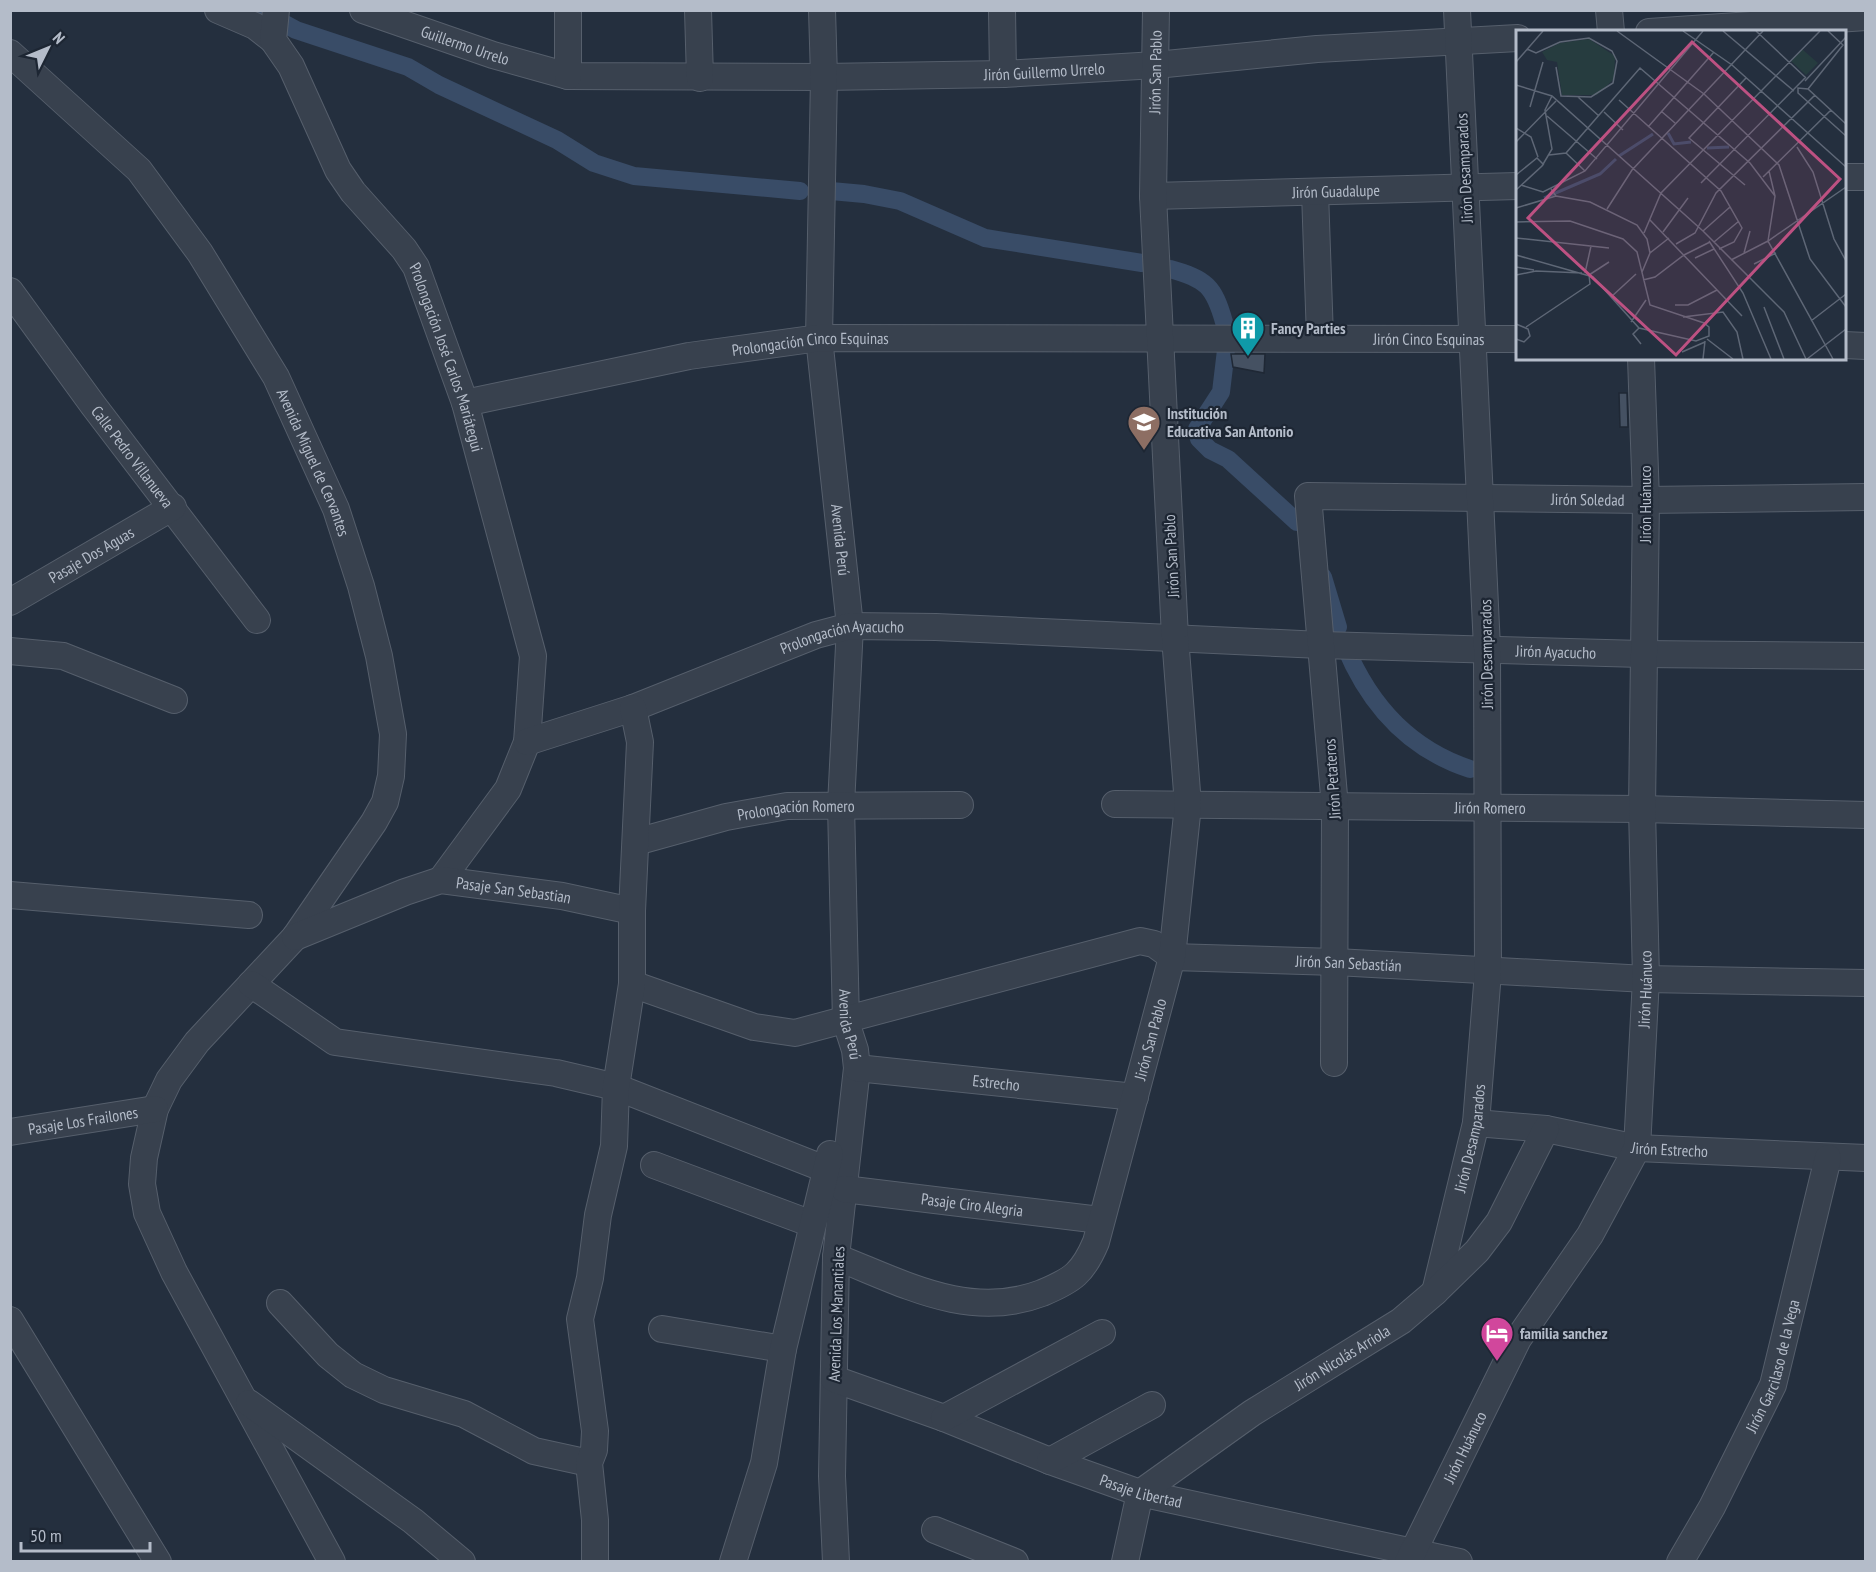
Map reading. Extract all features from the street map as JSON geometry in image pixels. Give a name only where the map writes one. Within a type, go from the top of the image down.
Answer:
[{"type":"street","points":[[218,10],[255,26],[274,27]]},
{"type":"street","name":"Guillermo Urrelo","points":[[363,10],[493,55],[568,76]]},
{"type":"street","points":[[568,10],[568,76]]},
{"type":"street","points":[[698,10],[700,78]]},
{"type":"street","name":"Avenida Perú","points":[[822,10],[824,77],[819,338],[850,626],[841,805],[846,1022],[855,1050],[857,1068]]},
{"type":"street","points":[[1002,10],[1003,74]]},
{"type":"street","name":"Jirón San Pablo","points":[[836,1257],[960,1302],[1008,1302],[1031,1297],[1065,1284],[1078,1274],[1088,1261],[1096,1242],[1100,1220],[1172,957],[1188,806],[1175,637],[1153,196],[1156,10]]},
{"type":"street","name":"Jirón Desamparados","points":[[1435,1292],[1476,1123],[1488,972],[1487,648],[1474,338],[1456,10]]},
{"type":"street","points":[[1609,10],[1611,30]]},
{"type":"street","points":[[1678,30],[1866,17]]},
{"type":"street","name":"Prolongación José Carlos Mariátegui","points":[[274,27],[338,170],[353,192],[404,249],[416,267],[465,403],[533,656],[527,742],[508,789],[441,880]]},
{"type":"street","name":"Jirón Guillermo Urrelo","points":[[568,76],[700,78],[1003,74],[1155,65],[1317,49],[1516,39]]},
{"type":"street","name":"Avenida Miguel de Cervantes","points":[[10,53],[139,170],[200,253],[276,377],[336,510],[361,586],[379,656],[393,734],[391,777],[384,802],[374,822],[295,937],[197,1042],[169,1080],[155,1109],[144,1158],[142,1184],[147,1213],[174,1272],[332,1562]]},
{"type":"street","points":[[1846,177],[1866,177]]},
{"type":"street","name":"Jirón Guadalupe","points":[[1153,196],[1516,186]]},
{"type":"street","points":[[1316,192],[1320,338]]},
{"type":"street","name":"Calle Pedro Villanueva","points":[[10,291],[93,405],[257,620]]},
{"type":"street","name":"Prolongación Cinco Esquinas","points":[[465,403],[689,356],[819,338],[1161,340]]},
{"type":"street","name":"Jirón Cinco Esquinas","points":[[1161,340],[1516,339]]},
{"type":"street","points":[[1846,345],[1866,346]]},
{"type":"street","name":"Jirón Huánuco","points":[[1411,1557],[1518,1339],[1590,1235],[1636,1148],[1646,979],[1642,809],[1642,654],[1646,500],[1641,360]]},
{"type":"street","name":"Jirón Soledad","points":[[1308,496],[1646,500],[1866,497]]},
{"type":"street","name":"Jirón Petateros","points":[[1308,496],[1335,807],[1334,1064]]},
{"type":"street","name":"Pasaje Dos Aguas","points":[[10,602],[173,507]]},
{"type":"street","name":"Prolongación Ayacucho","points":[[527,742],[633,708],[816,635],[850,626],[936,627],[1175,637]]},
{"type":"street","name":"Jirón Ayacucho","points":[[1175,637],[1321,645],[1642,654],[1866,656]]},
{"type":"street","points":[[10,651],[63,656],[174,700]]},
{"type":"street","points":[[595,1562],[595,1520],[589,1463],[595,1431],[580,1319],[590,1278],[598,1215],[614,1146],[616,1087],[632,984],[632,911],[640,742],[633,708]]},
{"type":"street","name":"Jirón Romero","points":[[1115,804],[1642,809],[1866,815]]},
{"type":"street","name":"Prolongación Romero","points":[[636,842],[726,817],[787,806],[960,805]]},
{"type":"street","name":"Pasaje San Sebastian","points":[[295,937],[405,891],[441,880],[562,896],[632,911]]},
{"type":"street","points":[[10,896],[249,915]]},
{"type":"street","name":"Jirón San Sebastián","points":[[632,984],[754,1028],[795,1033],[846,1022],[1140,942],[1154,944],[1172,957],[1336,962],[1646,979],[1866,983]]},
{"type":"street","points":[[251,984],[335,1042],[556,1073],[616,1087],[825,1169]]},
{"type":"street","name":"Estrecho","points":[[857,1068],[1135,1097]]},
{"type":"street","name":"Avenida Los Manantiales","points":[[836,1562],[832,1476],[836,1257],[857,1068]]},
{"type":"street","points":[[733,1562],[764,1463],[783,1349],[825,1169],[846,1108],[854,1096]]},
{"type":"street","name":"Pasaje Los Frailones","points":[[10,1132],[155,1109]]},
{"type":"street","name":"Jirón Estrecho","points":[[1476,1123],[1546,1129],[1636,1148],[1866,1158]]},
{"type":"street","name":"Jirón Nicolás Arriola","points":[[1140,1493],[1252,1413],[1401,1321],[1435,1292],[1476,1251],[1499,1222],[1546,1129]]},
{"type":"street","name":"Jirón Garcilaso de la Vega","points":[[1680,1562],[1712,1507],[1773,1385],[1828,1158]]},
{"type":"street","points":[[654,1165],[812,1224]]},
{"type":"street","name":"Pasaje Ciro Alegria","points":[[844,1189],[1100,1220]]},
{"type":"street","points":[[280,1303],[328,1355],[353,1375],[384,1390],[464,1414],[534,1451],[589,1463]]},
{"type":"street","points":[[10,1320],[158,1562]]},
{"type":"street","points":[[662,1329],[783,1349]]},
{"type":"street","points":[[944,1418],[1102,1333]]},
{"type":"street","name":"Pasaje Libertad","points":[[834,1379],[944,1418],[1050,1461],[1140,1493],[1411,1557],[1459,1562]]},
{"type":"street","points":[[239,1395],[280,1427],[413,1521],[462,1562]]},
{"type":"street","points":[[1050,1461],[1152,1406]]},
{"type":"street","points":[[1125,1562],[1140,1493]]},
{"type":"street","points":[[935,1530],[1015,1562]]},
{"type":"building","name":"Fancy Parties","points":[[1231,354],[1265,354],[1264,373],[1233,367]]},
{"type":"building","points":[[1619,393],[1627,393],[1628,427],[1620,427]]},
{"type":"waterway","points":[[259,10],[296,30],[408,67],[439,85],[557,140],[594,163],[634,176],[800,191]]},
{"type":"waterway","points":[[831,191],[900,201],[985,238],[1142,263]]},
{"type":"waterway","points":[[1170,269],[1192,276],[1207,286],[1216,300],[1224,322]]},
{"type":"waterway","points":[[1226,350],[1221,392],[1197,429],[1199,439],[1210,450],[1228,459],[1297,522]]},
{"type":"waterway","points":[[1323,577],[1338,627]]},
{"type":"waterway","points":[[1345,646],[1366,687],[1394,722],[1428,750],[1470,769]]},
{"type":"place","name":"Fancy Parties","points":[[1248,357]]},
{"type":"place","name":"Institución Educativa San Antonio","points":[[1144,451]]},
{"type":"place","name":"familia sanchez","points":[[1497,1362]]}]
